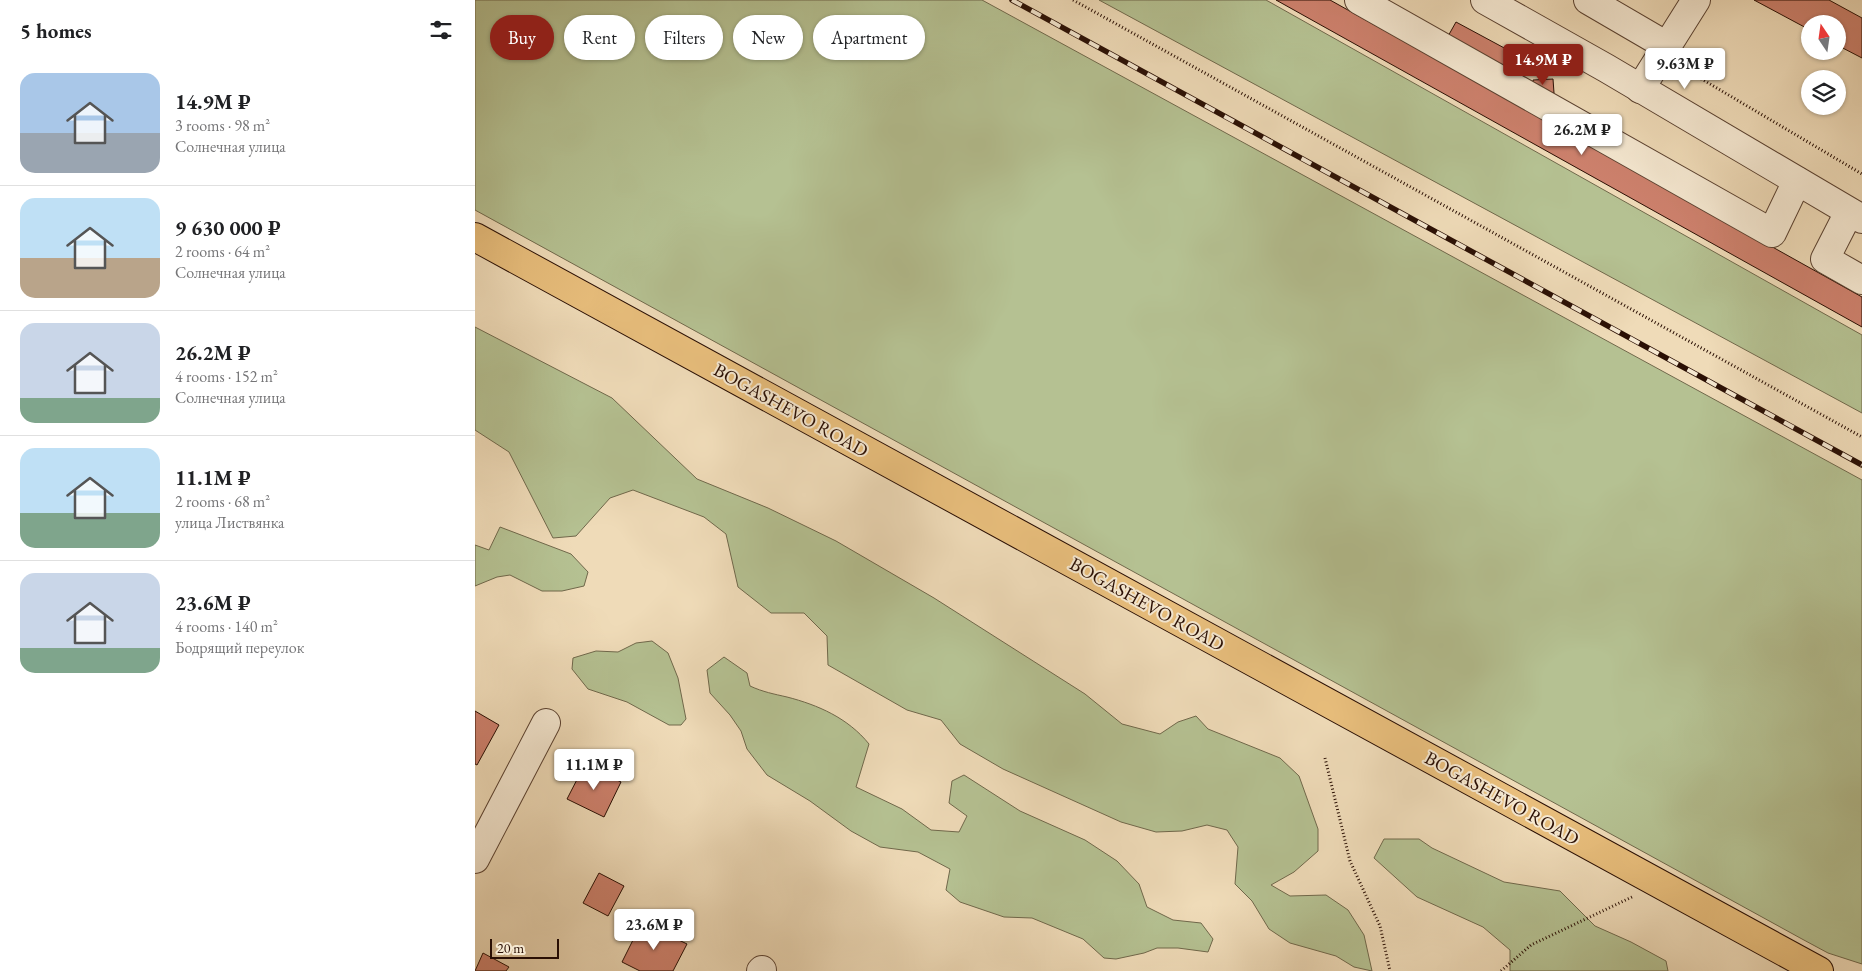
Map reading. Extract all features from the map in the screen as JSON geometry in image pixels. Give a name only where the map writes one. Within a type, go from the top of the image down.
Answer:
[{"type":"main road","name":"BOGASHEVO ROAD","points":[[475,237],[1819,971]]},
{"type":"street","points":[[1359,0],[1772,233],[1797,181]]},
{"type":"street","points":[[1485,0],[1856,216],[1825,259],[1862,280]]},
{"type":"street","points":[[1589,0],[1664,51]]},
{"type":"street","points":[[1640,89],[1696,0]]},
{"type":"street","points":[[475,859],[546,723]]},
{"type":"path","points":[[1073,0],[1862,437]]},
{"type":"path","points":[[1664,51],[1862,174]]},
{"type":"path","points":[[1325,758],[1350,861],[1380,926],[1390,971]]},
{"type":"path","points":[[1501,971],[1531,945],[1633,896],[1641,901]]},
{"type":"green space","points":[[475,0],[982,0],[1862,480],[1862,964],[1828,953],[1802,939],[475,210]]},
{"type":"green space","points":[[1099,0],[1266,0],[1862,335],[1862,413]]},
{"type":"green space","points":[[475,327],[612,398],[697,479],[768,508],[836,541],[934,598],[1085,694],[1122,724],[1160,734],[1178,722],[1196,716],[1208,729],[1280,758],[1299,776],[1318,829],[1318,851],[1294,872],[1271,885],[1290,896],[1326,895],[1348,910],[1364,935],[1372,971],[1354,967],[1336,956],[1290,943],[1269,929],[1252,901],[1235,884],[1238,847],[1227,830],[1207,825],[1182,831],[1156,832],[1121,822],[1003,769],[960,744],[941,720],[907,710],[828,665],[827,636],[804,613],[771,613],[738,587],[726,534],[704,517],[633,490],[610,498],[576,536],[553,538],[509,452],[475,430]]},
{"type":"green space","points":[[500,527],[571,554],[588,572],[584,586],[562,591],[542,591],[510,575],[497,577],[475,586],[475,545],[489,550]]},
{"type":"green space","points":[[652,641],[668,653],[678,678],[686,719],[681,725],[669,725],[627,702],[588,689],[572,669],[573,658],[596,651],[618,652],[636,643]]},
{"type":"green space","points":[[724,657],[747,673],[750,686],[799,700],[821,709],[842,720],[861,735],[869,744],[856,787],[902,809],[931,830],[959,832],[967,816],[949,803],[952,781],[964,775],[1020,811],[1085,840],[1117,861],[1139,884],[1147,907],[1173,920],[1201,923],[1213,939],[1208,952],[1178,948],[1157,948],[1116,959],[1104,958],[1083,939],[1032,918],[1004,917],[960,902],[946,890],[950,869],[918,852],[880,847],[851,831],[810,801],[767,775],[747,749],[741,731],[730,715],[710,693],[707,670]]},
{"type":"green space","points":[[1384,839],[1419,839],[1432,848],[1504,882],[1560,891],[1595,926],[1631,942],[1666,961],[1668,971],[1510,971],[1510,950],[1483,927],[1417,897],[1374,858]]},
{"type":"building","points":[[1276,0],[1330,0],[1862,297],[1862,327]]},
{"type":"building","points":[[1754,0],[1829,0],[1862,18],[1862,58],[1846,50],[1846,15],[1801,15],[1801,25]]},
{"type":"building","points":[[1456,22],[1521,57],[1513,73],[1447,38]]},
{"type":"building","points":[[1553,79],[1554,93],[1533,93],[1533,80]]},
{"type":"building","points":[[475,711],[499,725],[477,765],[475,764]]},
{"type":"building","points":[[585,764],[621,782],[604,817],[567,799]]},
{"type":"building","points":[[599,873],[624,886],[608,916],[583,903]]},
{"type":"building","points":[[642,922],[687,944],[673,971],[640,971],[622,962]]},
{"type":"building","points":[[483,953],[509,967],[506,971],[475,971]]},
{"type":"railway","points":[[1012,0],[1862,465]]}]
